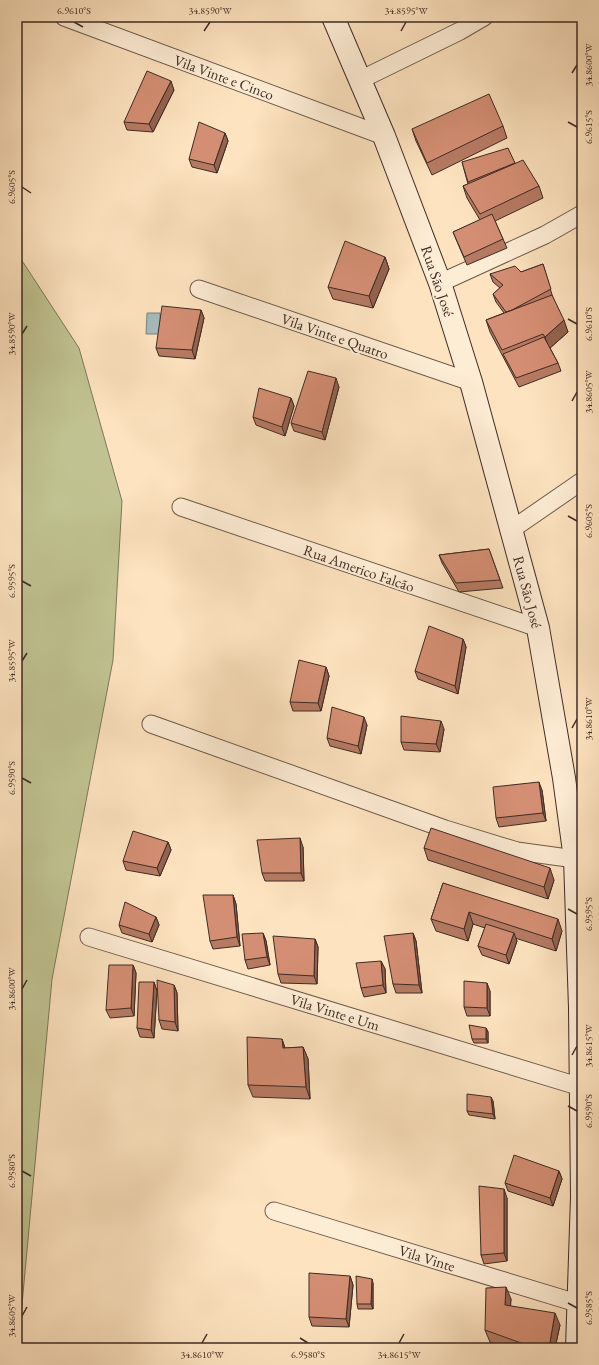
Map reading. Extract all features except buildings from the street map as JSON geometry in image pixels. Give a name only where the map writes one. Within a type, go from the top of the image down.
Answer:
[{"type":"main road","name":"Rua São José","points":[[334,17],[384,136],[440,283],[471,382],[538,628],[578,859],[581,1006],[582,1196],[580,1304],[577,1348]]},
{"type":"main road","points":[[564,778],[582,796]]},
{"type":"street","name":"Vila Vinte e Cinco","points":[[64,17],[384,136]]},
{"type":"street","points":[[360,80],[460,31],[484,17]]},
{"type":"street","points":[[440,283],[544,235],[582,214]]},
{"type":"street","name":"Vila Vinte e Quatro","points":[[199,289],[471,382]]},
{"type":"street","points":[[511,530],[582,481]]},
{"type":"street","name":"Rua Americo Falcão","points":[[181,507],[538,628]]},
{"type":"street","points":[[151,724],[445,829],[517,851],[578,859]]},
{"type":"street","name":"Vila Vinte e Um","points":[[89,937],[581,1087]]},
{"type":"street","name":"Vila Vinte","points":[[274,1211],[580,1304]]},
{"type":"green space","points":[[17,253],[79,348],[122,501],[113,660],[52,979],[18,1348],[17,1348]]},
{"type":"water","points":[[147,313],[160,313],[160,334],[146,334]]}]
